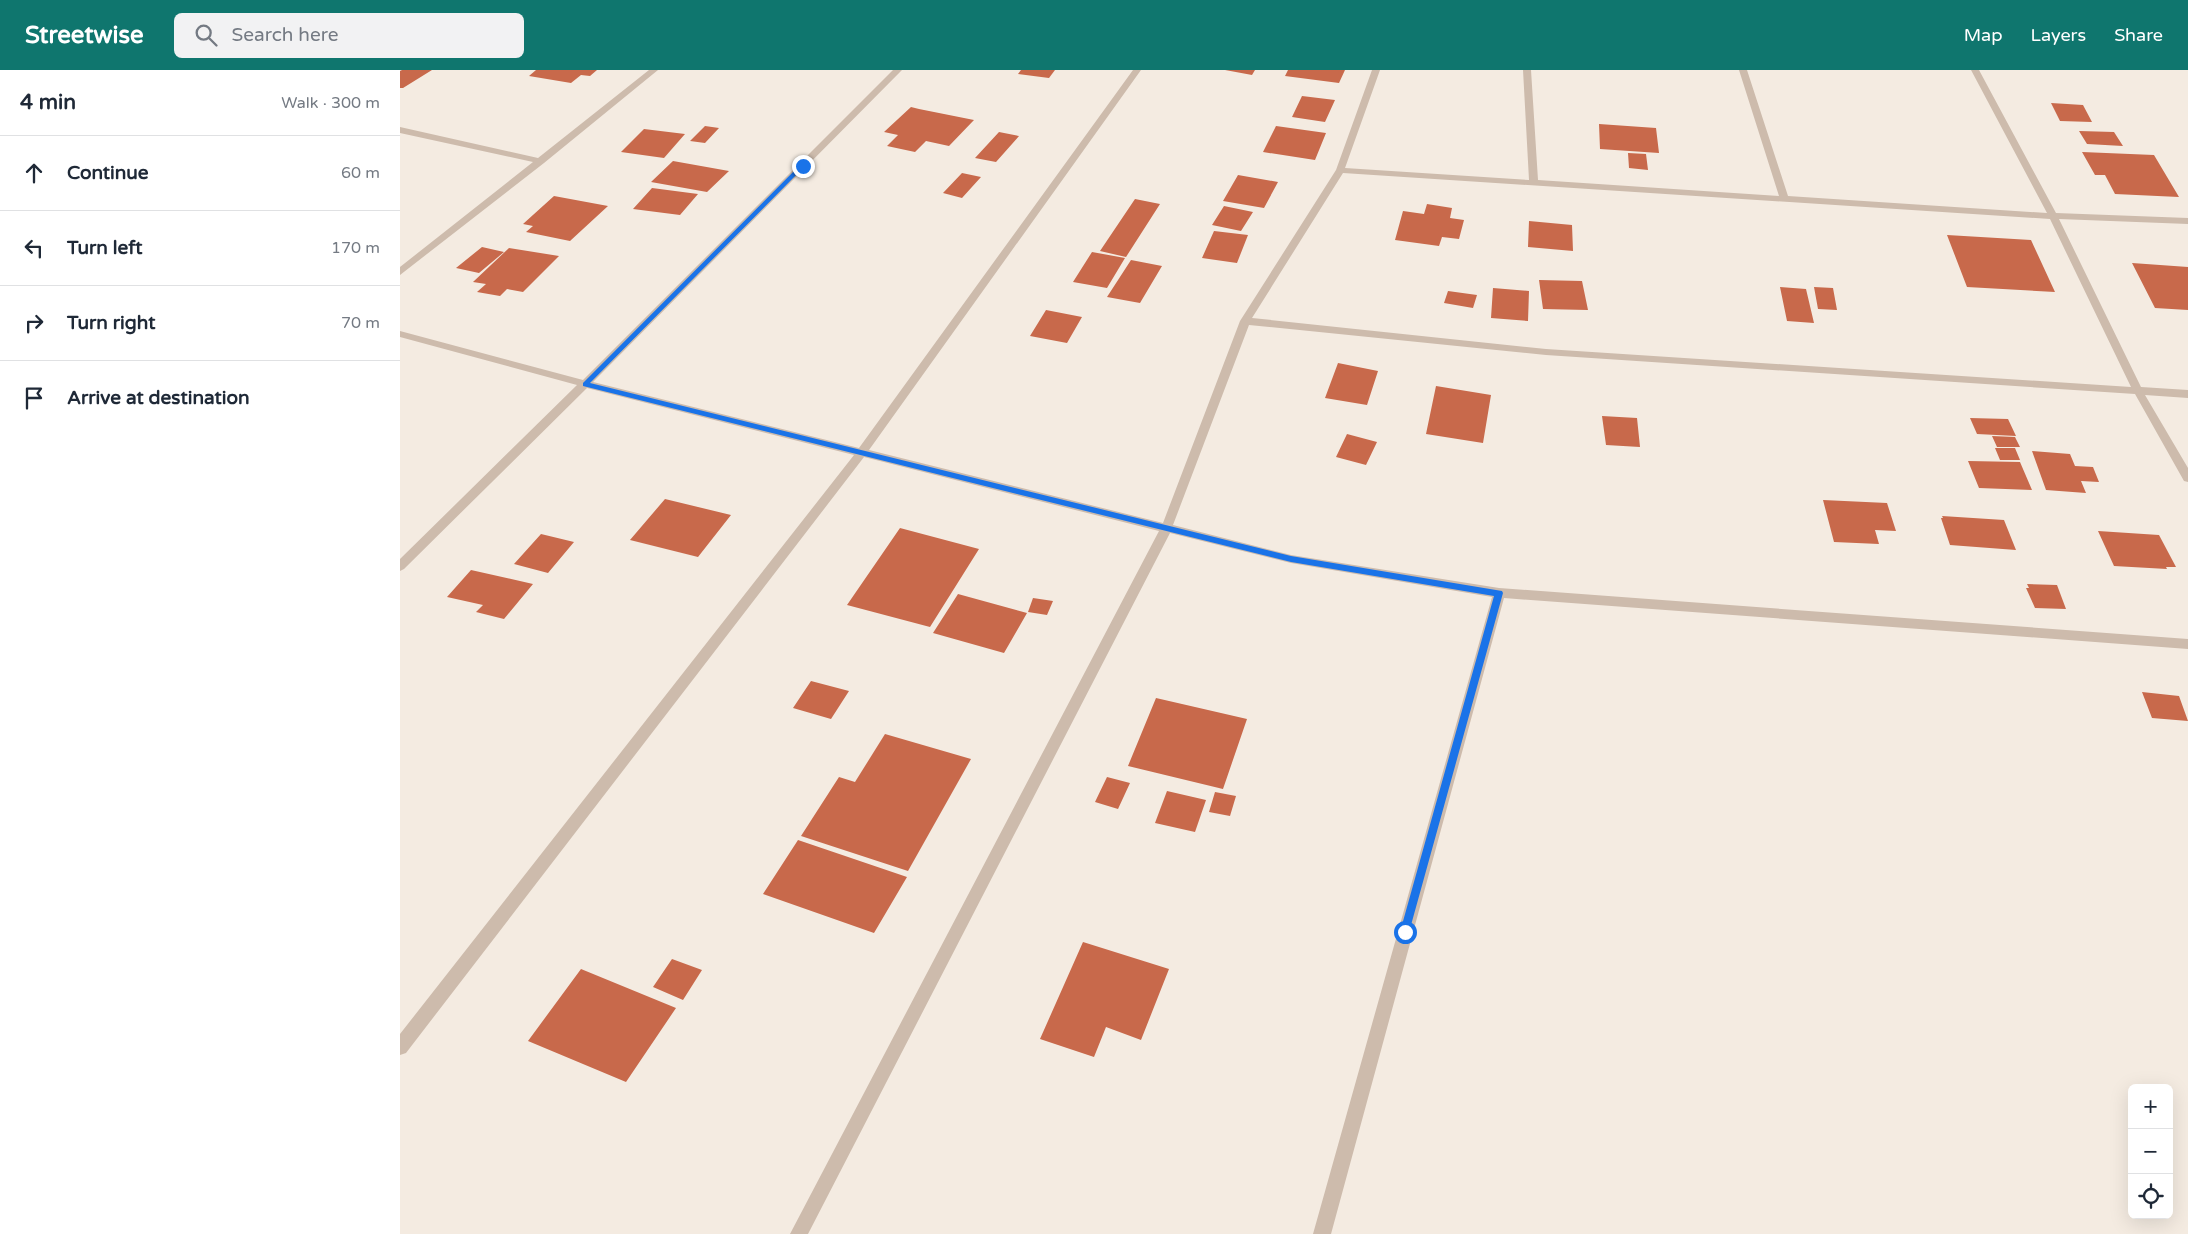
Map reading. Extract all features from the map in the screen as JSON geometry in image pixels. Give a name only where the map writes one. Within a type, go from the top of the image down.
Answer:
[{"type":"street","points":[[400,272],[654,70]]},
{"type":"street","points":[[400,566],[585,384],[898,70]]},
{"type":"street","points":[[400,1047],[862,452],[1137,70]]},
{"type":"street","points":[[799,1234],[1166,529],[1244,321],[1340,170],[1376,70]]},
{"type":"street","points":[[1527,70],[1534,183]]},
{"type":"street","points":[[1744,70],[1784,197]]},
{"type":"street","points":[[1975,70],[2053,216],[2138,391],[2188,478]]},
{"type":"street","points":[[400,130],[541,161]]},
{"type":"street","points":[[1340,170],[1784,197],[2053,216],[2188,221]]},
{"type":"street","points":[[1244,321],[1546,352],[2188,394]]},
{"type":"street","points":[[400,334],[585,384],[1291,559],[1499,593],[2188,644]]},
{"type":"street","points":[[1322,1234],[1499,593]]},
{"type":"building","points":[[432,70],[400,88],[400,71]]},
{"type":"building","points":[[536,70],[597,70],[590,76],[581,75],[571,83],[529,76]]},
{"type":"building","points":[[1021,70],[1055,70],[1049,78],[1018,74]]},
{"type":"building","points":[[1225,70],[1255,70],[1252,75]]},
{"type":"building","points":[[1288,70],[1345,70],[1339,83],[1285,76]]},
{"type":"building","points":[[1302,96],[1335,100],[1325,122],[1292,117]]},
{"type":"building","points":[[2051,103],[2083,105],[2092,122],[2060,121]]},
{"type":"building","points":[[911,107],[974,120],[949,146],[926,141],[915,152],[887,146],[898,135],[884,132]]},
{"type":"building","points":[[1599,124],[1656,128],[1659,153],[1600,149]]},
{"type":"building","points":[[705,126],[719,128],[705,143],[690,141]]},
{"type":"building","points":[[1276,126],[1326,133],[1315,160],[1263,152]]},
{"type":"building","points":[[644,129],[685,134],[664,158],[621,152]]},
{"type":"building","points":[[2079,131],[2114,132],[2123,146],[2087,144]]},
{"type":"building","points":[[999,132],[1019,136],[996,162],[975,158]]},
{"type":"building","points":[[2082,152],[2154,155],[2179,197],[2115,194],[2105,175],[2095,175]]},
{"type":"building","points":[[1628,153],[1646,154],[1648,170],[1629,168]]},
{"type":"building","points":[[673,161],[729,171],[707,192],[651,182]]},
{"type":"building","points":[[962,173],[981,177],[962,198],[943,193]]},
{"type":"building","points":[[1238,175],[1278,182],[1264,208],[1223,201]]},
{"type":"building","points":[[652,188],[698,194],[680,215],[633,209]]},
{"type":"building","points":[[554,196],[608,206],[570,241],[526,232],[533,226],[523,224]]},
{"type":"building","points":[[1135,199],[1160,204],[1126,257],[1100,251]]},
{"type":"building","points":[[1427,204],[1452,208],[1450,218],[1464,220],[1459,239],[1442,237],[1439,246],[1395,240],[1403,211],[1424,214]]},
{"type":"building","points":[[1224,206],[1253,212],[1241,231],[1212,225]]},
{"type":"building","points":[[1529,221],[1572,225],[1573,251],[1528,247]]},
{"type":"building","points":[[1214,231],[1248,235],[1237,263],[1202,258]]},
{"type":"building","points":[[1947,235],[2031,240],[2055,292],[1967,287]]},
{"type":"building","points":[[482,247],[504,252],[479,273],[456,268]]},
{"type":"building","points":[[509,248],[559,256],[523,292],[507,289],[500,296],[477,292],[486,284],[473,282]]},
{"type":"building","points":[[1092,252],[1125,258],[1107,288],[1073,282]]},
{"type":"building","points":[[1131,260],[1162,266],[1140,303],[1107,297]]},
{"type":"building","points":[[2132,263],[2188,267],[2188,310],[2155,308]]},
{"type":"building","points":[[1539,280],[1582,281],[1588,310],[1543,309]]},
{"type":"building","points":[[1780,287],[1806,289],[1814,323],[1787,321]]},
{"type":"building","points":[[1814,287],[1833,288],[1837,310],[1818,309]]},
{"type":"building","points":[[1493,288],[1529,291],[1528,321],[1491,318]]},
{"type":"building","points":[[1448,291],[1477,295],[1473,308],[1444,303]]},
{"type":"building","points":[[1046,310],[1082,317],[1067,343],[1030,336]]},
{"type":"building","points":[[1338,363],[1378,371],[1367,405],[1325,398]]},
{"type":"building","points":[[1436,386],[1491,395],[1483,443],[1426,434]]},
{"type":"building","points":[[1602,416],[1637,418],[1640,447],[1606,445]]},
{"type":"building","points":[[1970,418],[2008,419],[2016,436],[1977,434]]},
{"type":"building","points":[[1347,434],[1377,442],[1366,465],[1336,457]]},
{"type":"building","points":[[1992,436],[2015,437],[2020,447],[1997,447]]},
{"type":"building","points":[[1995,448],[2015,448],[2020,460],[2000,460]]},
{"type":"building","points":[[2032,451],[2070,454],[2075,466],[2093,467],[2099,482],[2081,481],[2086,493],[2046,490]]},
{"type":"building","points":[[1968,461],[2020,462],[2032,490],[1979,488]]},
{"type":"building","points":[[665,499],[731,515],[698,557],[630,540]]},
{"type":"building","points":[[1823,500],[1887,503],[1896,531],[1875,530],[1879,544],[1834,542]]},
{"type":"building","points":[[1942,516],[2004,520],[2016,550],[1950,545]]},
{"type":"building","points":[[900,528],[979,549],[930,627],[847,605]]},
{"type":"building","points":[[2098,531],[2159,535],[2176,567],[2166,567],[2167,569],[2114,566]]},
{"type":"building","points":[[541,534],[574,542],[548,573],[514,564]]},
{"type":"building","points":[[471,570],[533,584],[504,619],[476,612],[483,605],[447,597]]},
{"type":"building","points":[[2027,584],[2057,585],[2066,609],[2035,608],[2026,588],[2029,588]]},
{"type":"building","points":[[958,594],[1027,613],[1004,653],[933,633]]},
{"type":"building","points":[[1033,598],[1053,601],[1047,615],[1028,612]]},
{"type":"building","points":[[811,681],[849,691],[831,719],[793,708]]},
{"type":"building","points":[[2142,692],[2179,696],[2188,721],[2152,718]]},
{"type":"building","points":[[1156,698],[1247,719],[1223,789],[1128,766]]},
{"type":"building","points":[[885,734],[971,759],[908,871],[801,836],[839,777],[855,782]]},
{"type":"building","points":[[1107,777],[1130,783],[1118,809],[1095,802]]},
{"type":"building","points":[[1167,791],[1206,800],[1195,832],[1155,823]]},
{"type":"building","points":[[1215,792],[1236,796],[1230,816],[1209,812]]},
{"type":"building","points":[[798,840],[907,877],[874,933],[763,894]]},
{"type":"building","points":[[1083,942],[1169,969],[1141,1040],[1106,1027],[1094,1057],[1040,1039]]},
{"type":"building","points":[[672,959],[702,970],[683,1000],[653,987]]},
{"type":"building","points":[[581,969],[676,1008],[626,1082],[528,1041]]},
{"type":"route","points":[[803,166],[585,384],[1291,559],[1499,593],[1405,932]]}]
